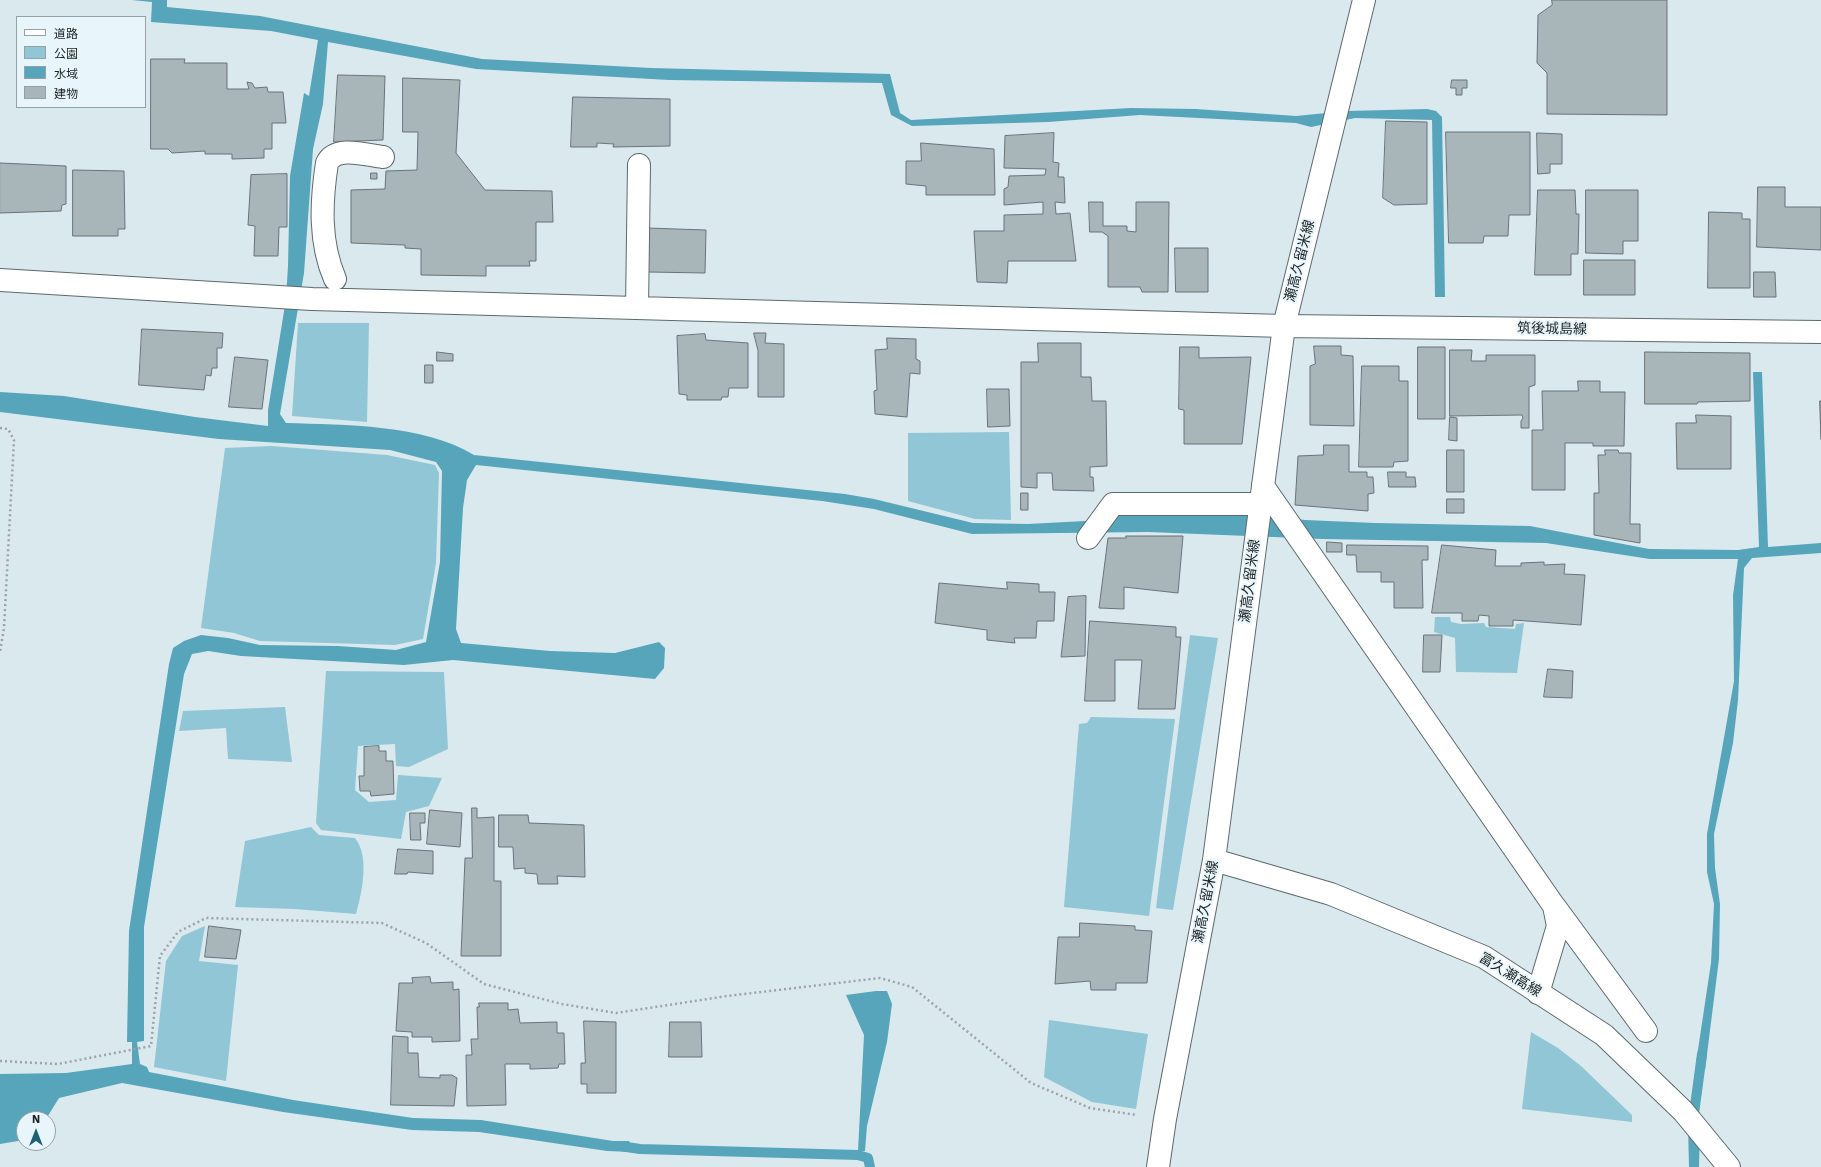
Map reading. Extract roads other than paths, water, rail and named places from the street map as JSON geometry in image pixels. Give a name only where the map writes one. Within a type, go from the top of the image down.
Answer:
[{"type":"main road","name":"瀬高久留米線","points":[[1158,1167],[1165,1119],[1214,860],[1284,326],[1364,0]]},
{"type":"main road","points":[[335,279],[325,248],[322,216],[327,163],[330,156],[339,152],[383,157]]},
{"type":"main road","points":[[637,308],[639,165]]},
{"type":"main road","name":"筑後城島線","points":[[0,280],[312,299],[1284,326],[1821,332]]},
{"type":"main road","points":[[1088,538],[1113,504],[1262,495],[1554,906],[1646,1031]]},
{"type":"main road","name":"富久瀬高線","points":[[1214,860],[1331,894],[1484,957],[1604,1035],[1683,1111],[1729,1167]]},
{"type":"main road","points":[[1538,993],[1558,926],[1554,906]]},
{"type":"water","points":[[132,0],[167,0],[167,7],[260,16],[482,59],[651,68],[890,74],[900,113],[911,120],[1131,108],[1196,109],[1296,116],[1347,111],[1427,109],[1436,111],[1442,117],[1445,297],[1435,297],[1432,120],[1355,118],[1311,127],[1296,123],[1140,115],[1048,122],[912,126],[891,115],[882,83],[669,80],[476,69],[328,42],[323,104],[313,149],[304,273],[280,414],[286,423],[333,424],[383,428],[408,432],[431,437],[454,445],[474,455],[845,494],[874,499],[973,523],[1028,524],[1085,521],[1115,516],[1232,511],[1305,520],[1530,526],[1649,549],[1738,550],[1759,547],[1753,372],[1762,372],[1768,547],[1821,543],[1821,553],[1752,558],[1744,568],[1738,700],[1733,743],[1714,834],[1715,868],[1720,904],[1719,959],[1705,1070],[1696,1063],[1711,963],[1714,904],[1707,872],[1707,834],[1734,681],[1733,595],[1738,559],[1650,559],[1546,543],[1323,539],[1148,532],[972,534],[874,509],[822,501],[476,465],[467,480],[463,508],[456,629],[461,643],[550,651],[615,653],[659,642],[665,648],[664,668],[655,679],[453,660],[404,665],[241,656],[208,651],[192,654],[184,674],[144,927],[144,1041],[137,1042],[140,1064],[147,1067],[149,1072],[293,1100],[413,1118],[481,1120],[613,1141],[629,1141],[635,1152],[607,1151],[479,1132],[412,1130],[283,1112],[122,1083],[59,1098],[51,1111],[16,1111],[16,1141],[0,1144],[0,1074],[66,1073],[132,1064],[132,1042],[127,1042],[129,931],[169,664],[173,648],[184,641],[201,635],[228,638],[260,645],[338,646],[396,650],[426,642],[440,562],[442,471],[436,462],[390,450],[219,439],[0,412],[0,392],[64,396],[195,417],[268,426],[268,410],[286,299],[290,176],[304,93],[309,96],[318,40],[271,31],[151,22],[152,2]]},
{"type":"water","points":[[887,991],[892,1004],[887,1042],[867,1126],[865,1151],[858,1151],[864,1035],[846,995]]},
{"type":"water","points":[[1700,1124],[1699,1167],[1689,1167],[1688,1126]]},
{"type":"waterway","points":[[1693,1121],[1702,1054]]},
{"type":"waterway","points":[[620,1146],[640,1149],[858,1155],[868,1158],[870,1167]]}]
